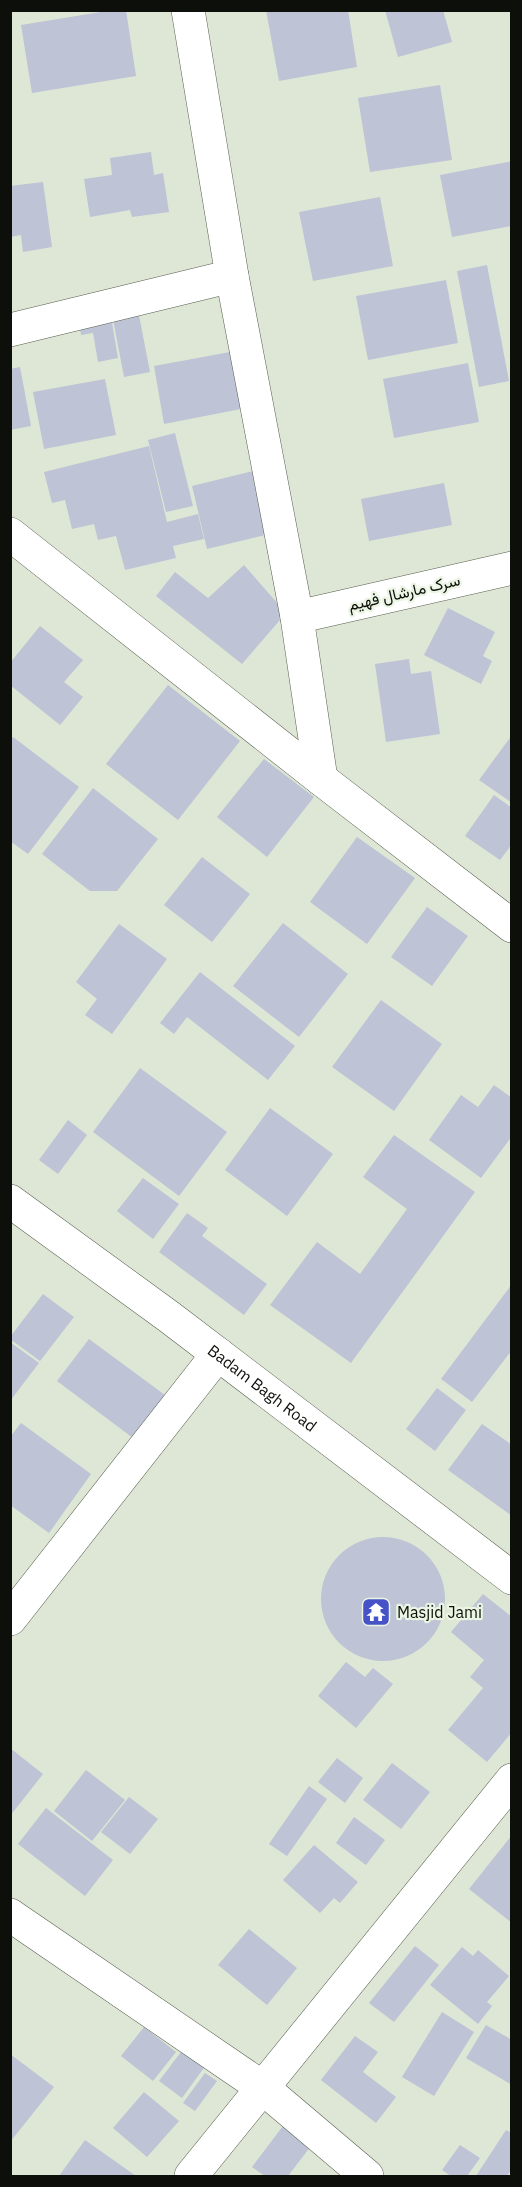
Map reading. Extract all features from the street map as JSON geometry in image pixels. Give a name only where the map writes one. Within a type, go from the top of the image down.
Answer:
[{"type":"street","points":[[188,10],[232,276],[297,617],[321,779]]},
{"type":"street","points":[[10,330],[232,276]]},
{"type":"street","points":[[10,534],[512,926]]},
{"type":"street","name":"سرک مارشال فهیم","points":[[297,617],[512,568]]},
{"type":"street","name":"Badam Bagh Road","points":[[10,1201],[218,1354],[512,1578]]},
{"type":"street","points":[[10,1619],[218,1354]]},
{"type":"street","points":[[191,2176],[512,1780]]},
{"type":"street","points":[[10,1915],[263,2088],[367,2176]]},
{"type":"building","points":[[113,10],[126,10],[136,76],[32,93],[21,25]]},
{"type":"building","points":[[266,10],[348,10],[357,67],[279,81]]},
{"type":"building","points":[[385,10],[443,10],[452,42],[398,57]]},
{"type":"building","points":[[440,85],[452,160],[370,172],[358,98]]},
{"type":"building","points":[[151,152],[154,175],[163,173],[169,212],[132,217],[130,210],[90,217],[84,179],[112,175],[110,158]]},
{"type":"building","points":[[512,161],[512,226],[452,237],[440,175]]},
{"type":"building","points":[[43,182],[52,247],[23,252],[21,235],[10,237],[10,186]]},
{"type":"building","points":[[380,197],[393,266],[313,281],[299,212]]},
{"type":"building","points":[[487,265],[509,381],[479,387],[457,271]]},
{"type":"building","points":[[446,280],[458,343],[368,360],[356,296]]},
{"type":"building","points":[[137,305],[150,372],[124,377],[111,309]]},
{"type":"building","points":[[110,311],[118,358],[98,362],[93,333],[81,335],[78,317]]},
{"type":"building","points":[[230,352],[241,409],[164,424],[154,366]]},
{"type":"building","points":[[468,363],[479,422],[394,438],[383,379]]},
{"type":"building","points":[[20,367],[31,426],[10,430],[10,369]]},
{"type":"building","points":[[105,379],[116,435],[44,449],[33,392]]},
{"type":"building","points":[[175,433],[193,506],[166,512],[148,440]]},
{"type":"building","points":[[149,446],[167,522],[198,514],[204,539],[173,546],[176,558],[125,570],[116,536],[98,540],[94,524],[72,529],[65,500],[52,503],[44,472]]},
{"type":"building","points":[[253,471],[269,534],[207,549],[192,486]]},
{"type":"building","points":[[444,483],[452,525],[369,541],[361,499]]},
{"type":"building","points":[[244,565],[286,613],[242,664],[156,596],[175,572],[208,598]]},
{"type":"building","points":[[448,608],[495,632],[483,656],[492,661],[481,684],[424,655]]},
{"type":"building","points":[[40,626],[83,660],[64,682],[83,697],[60,725],[10,685],[10,663]]},
{"type":"building","points":[[409,659],[411,674],[431,671],[440,734],[386,742],[375,664]]},
{"type":"building","points":[[168,685],[240,741],[178,820],[106,764]]},
{"type":"building","points":[[512,735],[512,803],[479,780]]},
{"type":"building","points":[[13,737],[79,787],[28,854],[10,841],[10,741]]},
{"type":"building","points":[[264,759],[314,797],[267,857],[217,817]]},
{"type":"building","points":[[93,788],[158,839],[117,891],[90,891],[42,854]]},
{"type":"building","points":[[494,795],[512,808],[512,844],[500,860],[465,836]]},
{"type":"building","points":[[357,837],[415,878],[367,944],[310,902]]},
{"type":"building","points":[[202,857],[250,894],[212,942],[164,905]]},
{"type":"building","points":[[427,907],[468,936],[432,986],[391,957]]},
{"type":"building","points":[[283,923],[348,974],[299,1037],[233,986]]},
{"type":"building","points":[[119,924],[167,959],[112,1034],[85,1015],[97,999],[76,982]]},
{"type":"building","points":[[200,972],[295,1046],[268,1080],[187,1017],[174,1034],[160,1023]]},
{"type":"building","points":[[381,1000],[442,1044],[394,1111],[332,1067]]},
{"type":"building","points":[[140,1068],[227,1132],[179,1196],[93,1132]]},
{"type":"building","points":[[494,1085],[512,1098],[512,1136],[481,1178],[429,1140],[461,1095],[478,1107]]},
{"type":"building","points":[[270,1108],[333,1154],[287,1216],[225,1170]]},
{"type":"building","points":[[68,1120],[87,1135],[58,1174],[39,1160]]},
{"type":"building","points":[[394,1135],[475,1192],[351,1363],[270,1305],[317,1242],[360,1274],[407,1209],[363,1177]]},
{"type":"building","points":[[143,1178],[179,1204],[153,1239],[117,1211]]},
{"type":"building","points":[[187,1213],[208,1228],[202,1236],[267,1284],[244,1315],[159,1252]]},
{"type":"building","points":[[512,1284],[512,1350],[472,1402],[441,1379]]},
{"type":"building","points":[[43,1294],[74,1317],[40,1361],[10,1337]]},
{"type":"building","points":[[89,1339],[169,1398],[137,1441],[57,1381]]},
{"type":"building","points":[[10,1342],[39,1363],[10,1401]]},
{"type":"building","points":[[437,1388],[466,1410],[435,1451],[406,1429]]},
{"type":"building","points":[[21,1423],[91,1474],[49,1533],[10,1505],[10,1437]]},
{"type":"building","points":[[482,1424],[512,1445],[512,1516],[448,1470]]},
{"type":"building","points":[[383,1537],[407,1542],[427,1555],[440,1575],[445,1599],[440,1623],[427,1643],[407,1656],[383,1661],[359,1656],[339,1643],[326,1623],[321,1599],[326,1575],[339,1555],[359,1542]]},
{"type":"building","points":[[483,1594],[512,1617],[512,1732],[487,1762],[448,1730],[483,1688],[470,1677],[484,1660],[451,1632]]},
{"type":"building","points":[[346,1662],[365,1677],[373,1668],[393,1684],[356,1728],[318,1696]]},
{"type":"building","points":[[10,1748],[43,1774],[10,1816]]},
{"type":"building","points":[[337,1758],[363,1778],[345,1803],[318,1782]]},
{"type":"building","points":[[392,1763],[430,1792],[401,1829],[363,1800]]},
{"type":"building","points":[[86,1770],[125,1800],[92,1841],[54,1811]]},
{"type":"building","points":[[309,1786],[327,1799],[287,1856],[269,1844]]},
{"type":"building","points":[[129,1797],[158,1819],[130,1854],[101,1832]]},
{"type":"building","points":[[46,1808],[113,1860],[85,1896],[18,1844]]},
{"type":"building","points":[[354,1817],[385,1840],[366,1865],[336,1843]]},
{"type":"building","points":[[512,1835],[512,1923],[469,1889]]},
{"type":"building","points":[[314,1845],[358,1882],[340,1903],[334,1898],[320,1913],[283,1880]]},
{"type":"building","points":[[249,1929],[297,1968],[267,2005],[218,1965]]},
{"type":"building","points":[[415,1946],[439,1965],[394,2022],[369,2003]]},
{"type":"building","points":[[462,1947],[473,1956],[478,1950],[509,1976],[487,2002],[492,2006],[478,2024],[430,1985]]},
{"type":"building","points":[[442,2012],[474,2032],[434,2096],[402,2077]]},
{"type":"building","points":[[486,2025],[512,2040],[512,2085],[466,2058]]},
{"type":"building","points":[[144,2027],[176,2052],[153,2081],[121,2056]]},
{"type":"building","points":[[355,2036],[378,2052],[363,2072],[396,2097],[376,2123],[321,2080]]},
{"type":"building","points":[[184,2048],[206,2065],[182,2098],[159,2081]]},
{"type":"building","points":[[10,2054],[54,2087],[10,2142]]},
{"type":"building","points":[[205,2073],[217,2081],[195,2111],[183,2103]]},
{"type":"building","points":[[144,2092],[179,2121],[147,2157],[113,2128]]},
{"type":"building","points":[[283,2126],[311,2146],[288,2176],[265,2176],[252,2167]]},
{"type":"building","points":[[506,2130],[512,2133],[512,2169],[507,2176],[476,2176]]},
{"type":"building","points":[[85,2140],[136,2176],[59,2176]]},
{"type":"building","points":[[460,2145],[480,2158],[467,2176],[451,2176],[442,2170]]},
{"type":"place","name":"Masjid Jami","points":[[376,1612]]}]
